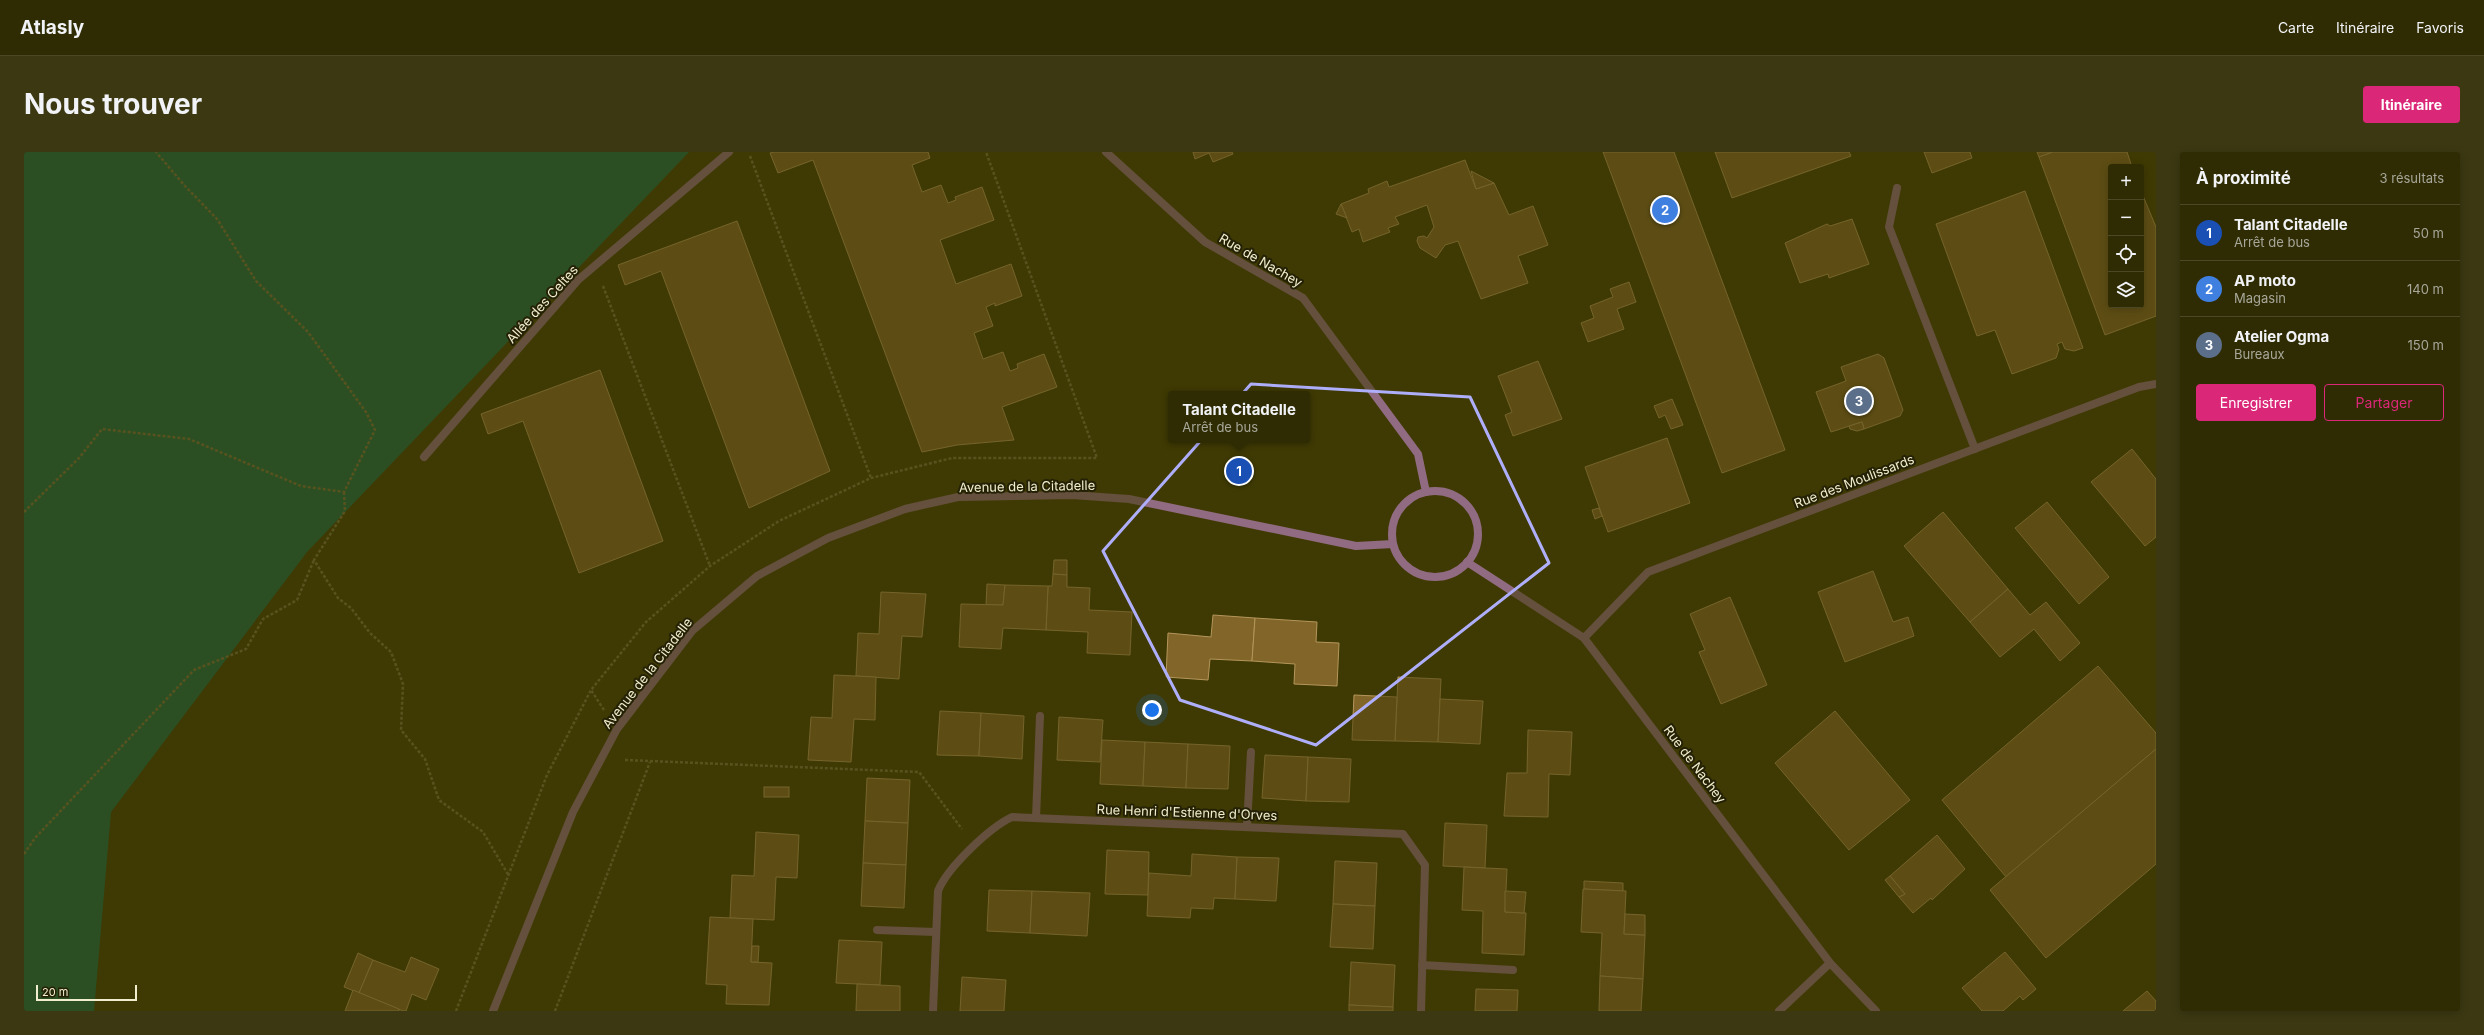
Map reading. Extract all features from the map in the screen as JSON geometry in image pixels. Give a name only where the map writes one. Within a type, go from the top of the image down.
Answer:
[{"type":"street","name":"Allée des Celtes","points":[[424,457],[578,280],[729,152]]},
{"type":"street","name":"Rue de Nachey","points":[[1106,152],[1205,242],[1303,298],[1418,454],[1426,492]]},
{"type":"street","points":[[1897,188],[1889,227],[1975,449]]},
{"type":"street","name":"Rue des Moulissards","points":[[1584,638],[1648,572],[2139,387],[2156,384]]},
{"type":"street","points":[[1440,491],[1452,495],[1464,502],[1472,512],[1477,525],[1478,538],[1474,551],[1467,562],[1457,571],[1444,576],[1432,577],[1419,574],[1407,567],[1398,557],[1393,544],[1392,531],[1395,518],[1402,505],[1413,497],[1426,492],[1440,491]]},
{"type":"street","name":"Avenue de la Citadelle","points":[[493,1011],[573,812],[617,729],[692,631],[757,576],[828,538],[905,509],[958,497],[1072,495],[1129,499],[1356,546],[1393,544]]},
{"type":"street","name":"Rue de Nachey","points":[[1467,562],[1584,638],[1830,963],[1876,1011]]},
{"type":"street","points":[[1036,818],[1040,716]]},
{"type":"street","points":[[1247,826],[1251,752]]},
{"type":"street","name":"Rue Henri d'Estienne d'Orves","points":[[933,1011],[938,891],[941,882],[975,846],[1001,823],[1012,817],[1404,834],[1425,865],[1421,1011]]},
{"type":"street","points":[[877,930],[936,932]]},
{"type":"street","points":[[1779,1011],[1830,963]]},
{"type":"street","points":[[1422,965],[1513,970]]},
{"type":"path","points":[[24,854],[35,838],[194,670],[246,649],[263,619],[297,600],[314,560],[345,511],[344,492],[375,430],[366,412],[308,332],[256,281],[217,219],[185,186],[156,152]]},
{"type":"path","points":[[749,152],[871,478]]},
{"type":"path","points":[[456,1011],[547,775],[591,690],[646,622],[710,566],[779,522],[871,478],[952,458],[1097,458],[986,152]]},
{"type":"path","points":[[595,265],[710,566]]},
{"type":"path","points":[[24,512],[79,458],[102,429],[188,439],[301,486],[344,492]]},
{"type":"path","points":[[314,560],[338,598],[351,608],[370,633],[391,652],[403,684],[401,730],[425,759],[439,800],[483,832],[509,876]]},
{"type":"path","points":[[591,690],[617,729],[625,760],[919,772],[975,846]]},
{"type":"path","points":[[555,1011],[650,762]]},
{"type":"highlighted area","points":[[1251,384],[1470,397],[1549,563],[1316,745],[1180,700],[1103,551]]},
{"type":"green space","points":[[24,152],[689,152],[307,552],[111,812],[94,1011],[24,1011]]},
{"type":"building","points":[[928,152],[930,158],[912,165],[922,192],[941,185],[948,203],[956,200],[955,197],[982,187],[994,220],[940,240],[956,284],[1011,264],[1022,296],[995,306],[995,303],[986,307],[993,326],[974,333],[983,359],[1003,352],[1010,371],[1018,368],[1017,364],[1044,354],[1057,387],[1002,407],[1014,440],[957,445],[922,452],[813,160],[778,173],[770,153]]},
{"type":"building","points":[[1193,152],[1232,152],[1233,154],[1213,162],[1209,153],[1195,159]]},
{"type":"building","points":[[1603,152],[1674,152],[1785,450],[1722,473]]},
{"type":"building","points":[[1715,152],[1849,152],[1851,156],[1732,198]]},
{"type":"building","points":[[1924,152],[1970,152],[1972,158],[1932,173]]},
{"type":"building","points":[[2037,152],[2053,152],[2039,157]]},
{"type":"building","points":[[2053,152],[2127,152],[2131,164],[2108,164],[2108,308],[2144,308],[2144,198],[2156,227],[2156,316],[2105,335],[2039,157]]},
{"type":"building","points":[[1465,160],[1476,189],[1494,183],[1509,215],[1533,206],[1548,245],[1518,256],[1528,283],[1481,299],[1458,241],[1445,245],[1436,258],[1420,248],[1417,241],[1418,237],[1424,236],[1427,238],[1434,227],[1427,205],[1395,217],[1399,224],[1388,228],[1390,232],[1363,242],[1359,229],[1352,232],[1341,204],[1369,193],[1368,189],[1387,181],[1389,187]]},
{"type":"building","points":[[1471,171],[1494,183],[1476,189]]},
{"type":"building","points":[[2025,191],[2083,348],[2074,351],[2065,349],[2062,342],[2057,344],[2059,349],[2056,358],[2012,374],[1995,330],[1977,336],[1936,224]]},
{"type":"building","points":[[1341,204],[1347,218],[1336,214]]},
{"type":"building","points":[[1852,219],[1869,264],[1829,278],[1828,274],[1800,283],[1785,243],[1827,224],[1830,226]]},
{"type":"building","points":[[737,221],[830,471],[749,508],[661,271],[625,285],[618,265]]},
{"type":"building","points":[[1629,282],[1636,302],[1617,309],[1624,329],[1588,342],[1581,323],[1594,318],[1590,306],[1613,297],[1610,289]]},
{"type":"building","points":[[1878,354],[1884,358],[1903,410],[1900,416],[1864,429],[1862,422],[1831,432],[1816,392],[1846,381],[1841,367]]},
{"type":"building","points":[[1538,361],[1562,419],[1513,436],[1505,415],[1512,412],[1498,376]]},
{"type":"building","points":[[600,370],[663,541],[579,573],[523,421],[488,434],[481,414]]},
{"type":"building","points":[[1672,399],[1683,425],[1671,429],[1665,415],[1659,418],[1654,406]]},
{"type":"building","points":[[1862,422],[1864,429],[1857,431],[1850,429],[1849,426]]},
{"type":"building","points":[[1667,438],[1690,503],[1608,532],[1585,467]]},
{"type":"building","points":[[2132,449],[2156,479],[2156,537],[2145,546],[2091,482]]},
{"type":"building","points":[[2047,502],[2109,577],[2079,604],[2015,528]]},
{"type":"building","points":[[1599,508],[1602,516],[1595,519],[1592,510]]},
{"type":"building","points":[[1943,512],[2008,589],[1970,622],[1904,546]]},
{"type":"building","points":[[1054,560],[1067,560],[1067,575],[1053,574]]},
{"type":"building","points":[[1873,571],[1893,622],[1908,617],[1914,636],[1845,662],[1818,592]]},
{"type":"building","points":[[1053,574],[1067,575],[1067,587],[1090,588],[1089,610],[1132,612],[1130,655],[1087,653],[1088,632],[1046,630],[1048,586],[1052,586]]},
{"type":"building","points":[[987,584],[1005,585],[1003,605],[986,605]]},
{"type":"building","points":[[1005,585],[1048,586],[1046,630],[1003,628],[1001,649],[959,647],[961,604],[1003,605]]},
{"type":"building","points":[[2008,589],[2030,615],[2046,602],[2080,643],[2060,661],[2034,629],[2000,657],[1970,622]]},
{"type":"building","points":[[881,592],[926,594],[922,637],[902,636],[899,679],[856,676],[858,633],[879,634]]},
{"type":"building","points":[[1730,597],[1767,685],[1721,704],[1699,652],[1705,650],[1690,614]]},
{"type":"building","points":[[1213,615],[1255,618],[1252,661],[1210,659],[1208,680],[1166,677],[1168,633],[1211,637]]},
{"type":"building","points":[[1255,618],[1317,622],[1316,642],[1339,643],[1337,686],[1294,684],[1295,664],[1252,661]]},
{"type":"building","points":[[2098,666],[2156,733],[2156,749],[2006,877],[1942,800]]},
{"type":"building","points":[[834,675],[876,677],[875,720],[854,719],[851,762],[808,760],[811,717],[832,718]]},
{"type":"building","points":[[1398,677],[1441,679],[1438,742],[1395,741]]},
{"type":"building","points":[[1354,695],[1397,697],[1395,741],[1352,740]]},
{"type":"building","points":[[1440,699],[1483,701],[1480,744],[1438,742]]},
{"type":"building","points":[[940,711],[981,713],[979,756],[937,755]]},
{"type":"building","points":[[1835,711],[1910,800],[1849,850],[1775,763]]},
{"type":"building","points":[[981,713],[1024,716],[1022,759],[979,756]]},
{"type":"building","points":[[1059,717],[1103,720],[1100,762],[1057,760]]},
{"type":"building","points":[[1528,730],[1572,732],[1570,775],[1549,774],[1548,817],[1504,816],[1507,773],[1527,773]]},
{"type":"building","points":[[1102,740],[1145,742],[1143,786],[1100,784]]},
{"type":"building","points":[[1145,742],[1188,744],[1186,788],[1143,786]]},
{"type":"building","points":[[1188,744],[1230,746],[1228,789],[1186,788]]},
{"type":"building","points":[[2156,749],[2156,864],[2046,958],[1990,890]]},
{"type":"building","points":[[1265,755],[1308,757],[1306,801],[1262,798]]},
{"type":"building","points":[[1308,757],[1351,759],[1349,802],[1306,801]]},
{"type":"building","points":[[867,778],[910,780],[908,823],[865,821]]},
{"type":"building","points":[[764,787],[789,787],[789,797],[764,797]]},
{"type":"building","points":[[865,821],[908,823],[906,865],[863,863]]},
{"type":"building","points":[[1445,823],[1487,825],[1485,868],[1443,866]]},
{"type":"building","points":[[756,832],[799,835],[797,878],[776,877],[774,920],[730,918],[732,875],[754,876]]},
{"type":"building","points":[[1937,835],[1965,869],[1932,900],[1931,898],[1913,913],[1899,897],[1905,894],[1890,876]]},
{"type":"building","points":[[1107,850],[1149,852],[1148,895],[1105,894]]},
{"type":"building","points":[[1192,854],[1237,857],[1235,899],[1214,898],[1213,909],[1191,908],[1190,918],[1147,916],[1149,873],[1191,876]]},
{"type":"building","points":[[1237,857],[1279,858],[1276,901],[1235,899]]},
{"type":"building","points":[[1335,861],[1377,863],[1375,906],[1333,904]]},
{"type":"building","points":[[863,863],[906,865],[904,908],[861,906]]},
{"type":"building","points":[[1464,867],[1507,869],[1505,912],[1526,913],[1524,955],[1482,953],[1483,911],[1462,910]]},
{"type":"building","points":[[1890,876],[1905,894],[1899,897],[1885,880]]},
{"type":"building","points":[[1584,881],[1623,883],[1623,891],[1584,889]]},
{"type":"building","points":[[1583,889],[1626,891],[1624,934],[1645,935],[1643,979],[1600,976],[1602,933],[1581,932]]},
{"type":"building","points":[[989,890],[1032,891],[1030,933],[987,931]]},
{"type":"building","points":[[1032,891],[1090,893],[1087,936],[1030,933]]},
{"type":"building","points":[[1505,891],[1526,892],[1524,913],[1505,912]]},
{"type":"building","points":[[1333,904],[1375,906],[1373,949],[1330,947]]},
{"type":"building","points":[[1625,914],[1645,915],[1645,935],[1624,934]]},
{"type":"building","points":[[710,917],[753,919],[751,962],[772,963],[769,1005],[726,1004],[727,985],[706,984]]},
{"type":"building","points":[[839,940],[882,942],[880,985],[836,983]]},
{"type":"building","points":[[752,946],[759,946],[758,962],[751,962]]},
{"type":"building","points":[[2005,952],[2036,989],[2023,1000],[2020,996],[2003,1011],[1982,1011],[1962,988]]},
{"type":"building","points":[[358,953],[373,960],[359,993],[344,987]]},
{"type":"building","points":[[411,957],[439,969],[426,1000],[412,994],[406,1011],[403,1011],[359,993],[373,960],[405,972]]},
{"type":"building","points":[[1351,962],[1395,965],[1393,1007],[1349,1005]]},
{"type":"building","points":[[1600,976],[1643,979],[1641,1011],[1599,1011]]},
{"type":"building","points":[[962,977],[1006,980],[1004,1011],[960,1011]]},
{"type":"building","points":[[857,984],[900,986],[900,1011],[856,1011]]},
{"type":"building","points":[[1476,989],[1518,990],[1517,1011],[1475,1011]]},
{"type":"building","points":[[353,990],[399,1009],[399,1011],[345,1011]]},
{"type":"building","points":[[2147,991],[2156,1001],[2156,1011],[2123,1011]]},
{"type":"building","points":[[1349,1005],[1393,1007],[1393,1011],[1349,1011]]},
{"type":"place","name":"AP moto","points":[[1665,210]]},
{"type":"place","name":"Atelier Ogma","points":[[1859,401]]},
{"type":"place","name":"Talant Citadelle","points":[[1239,471]]}]
